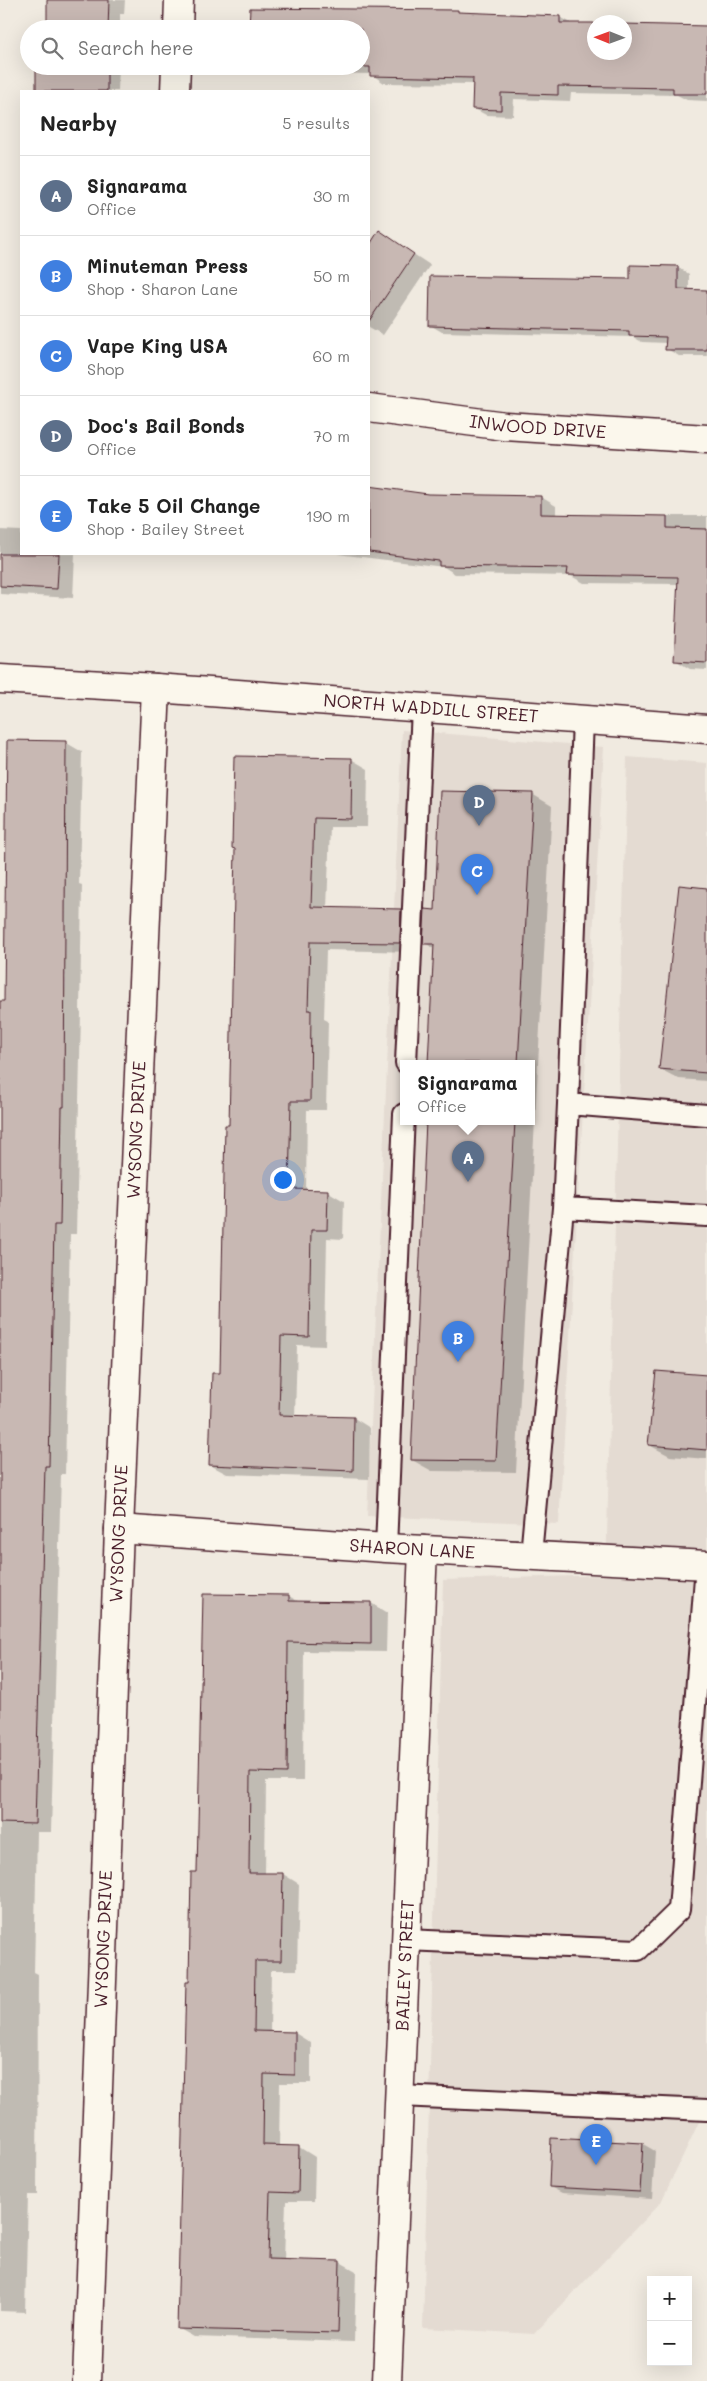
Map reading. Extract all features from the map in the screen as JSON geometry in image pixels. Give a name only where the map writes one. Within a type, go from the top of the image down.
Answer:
[{"type":"street","points":[[178,20],[179,0]]},
{"type":"street","points":[[175,90],[176,75]]},
{"type":"street","name":"INWOOD DRIVE","points":[[370,408],[505,426],[707,439]]},
{"type":"street","name":"NORTH WADDILL STREET","points":[[0,680],[156,688],[707,729]]},
{"type":"street","name":"WYSONG DRIVE","points":[[88,2381],[119,1529],[156,688]]},
{"type":"street","name":"SHARON LANE","points":[[119,1529],[386,1548],[706,1566]]},
{"type":"street","name":"BAILEY STREET","points":[[387,2381],[423,1550]]},
{"type":"lane","points":[[406,1060],[422,708]]},
{"type":"lane","points":[[532,1555],[563,1208],[583,720]]},
{"type":"lane","points":[[568,1104],[707,1116]]},
{"type":"lane","points":[[386,1548],[404,1125]]},
{"type":"lane","points":[[563,1208],[707,1216]]},
{"type":"lane","points":[[405,1940],[638,1950],[679,1910],[706,1566]]},
{"type":"lane","points":[[399,2096],[707,2110]]},
{"type":"shaded area","points":[[402,730],[604,747],[559,1524],[367,1516]]},
{"type":"shaded area","points":[[627,757],[707,763],[707,2105],[661,2202],[534,2334],[423,2328],[443,1580],[606,1575]]},
{"type":"building","points":[[47,0],[109,0],[108,20],[47,20]]},
{"type":"building","points":[[250,8],[458,10],[458,12],[560,16],[560,23],[587,23],[587,60],[632,60],[632,24],[707,26],[707,94],[673,94],[673,88],[558,86],[558,95],[501,93],[501,110],[472,109],[473,78],[370,76],[370,20],[249,20]]},
{"type":"building","points":[[36,75],[107,75],[107,90],[36,90]]},
{"type":"building","points":[[379,230],[414,254],[370,320],[370,244]]},
{"type":"building","points":[[630,265],[678,266],[678,289],[707,290],[707,350],[665,350],[666,337],[629,336],[629,331],[429,326],[430,276],[630,279]]},
{"type":"building","points":[[370,486],[428,494],[541,496],[541,514],[667,516],[667,528],[707,529],[707,663],[674,661],[678,577],[567,575],[568,568],[439,566],[439,561],[370,552]]},
{"type":"building","points":[[0,554],[59,555],[57,589],[0,586]]},
{"type":"building","points":[[7,740],[66,741],[64,1107],[62,1107],[60,1225],[54,1225],[49,1466],[45,1466],[35,1824],[0,1823],[0,1001],[4,1001]]},
{"type":"building","points":[[234,756],[352,758],[351,819],[314,818],[311,907],[401,909],[400,943],[310,942],[308,1010],[311,1010],[310,1101],[291,1101],[289,1189],[328,1190],[327,1230],[311,1230],[309,1337],[281,1336],[279,1415],[354,1417],[353,1471],[209,1465],[212,1373],[220,1373],[225,1125],[229,1125],[235,849],[232,848]]},
{"type":"building","points":[[440,791],[533,793],[518,1060],[428,1060],[434,944],[423,944],[425,909],[435,910]]},
{"type":"building","points":[[679,885],[707,888],[707,1073],[659,1069]]},
{"type":"building","points":[[426,1125],[515,1125],[496,1461],[411,1460]]},
{"type":"building","points":[[656,1371],[707,1375],[707,1450],[648,1445]]},
{"type":"building","points":[[203,1594],[289,1595],[289,1601],[371,1602],[371,1644],[288,1642],[287,1773],[250,1772],[249,1873],[283,1873],[281,1961],[255,1961],[254,2031],[295,2032],[295,2075],[264,2074],[263,2145],[299,2146],[298,2193],[270,2192],[268,2259],[340,2261],[338,2333],[177,2329],[186,1982],[189,1982],[191,1872],[197,1872]]},
{"type":"building","points":[[551,2138],[643,2143],[640,2192],[549,2187]]},
{"type":"place","name":"Doc's Bail Bonds","points":[[479,826]]},
{"type":"place","name":"Vape King USA","points":[[477,895]]},
{"type":"place","name":"Signarama","points":[[468,1182]]},
{"type":"place","name":"Minuteman Press","points":[[458,1362]]},
{"type":"place","name":"Take 5 Oil Change","points":[[596,2165]]}]
